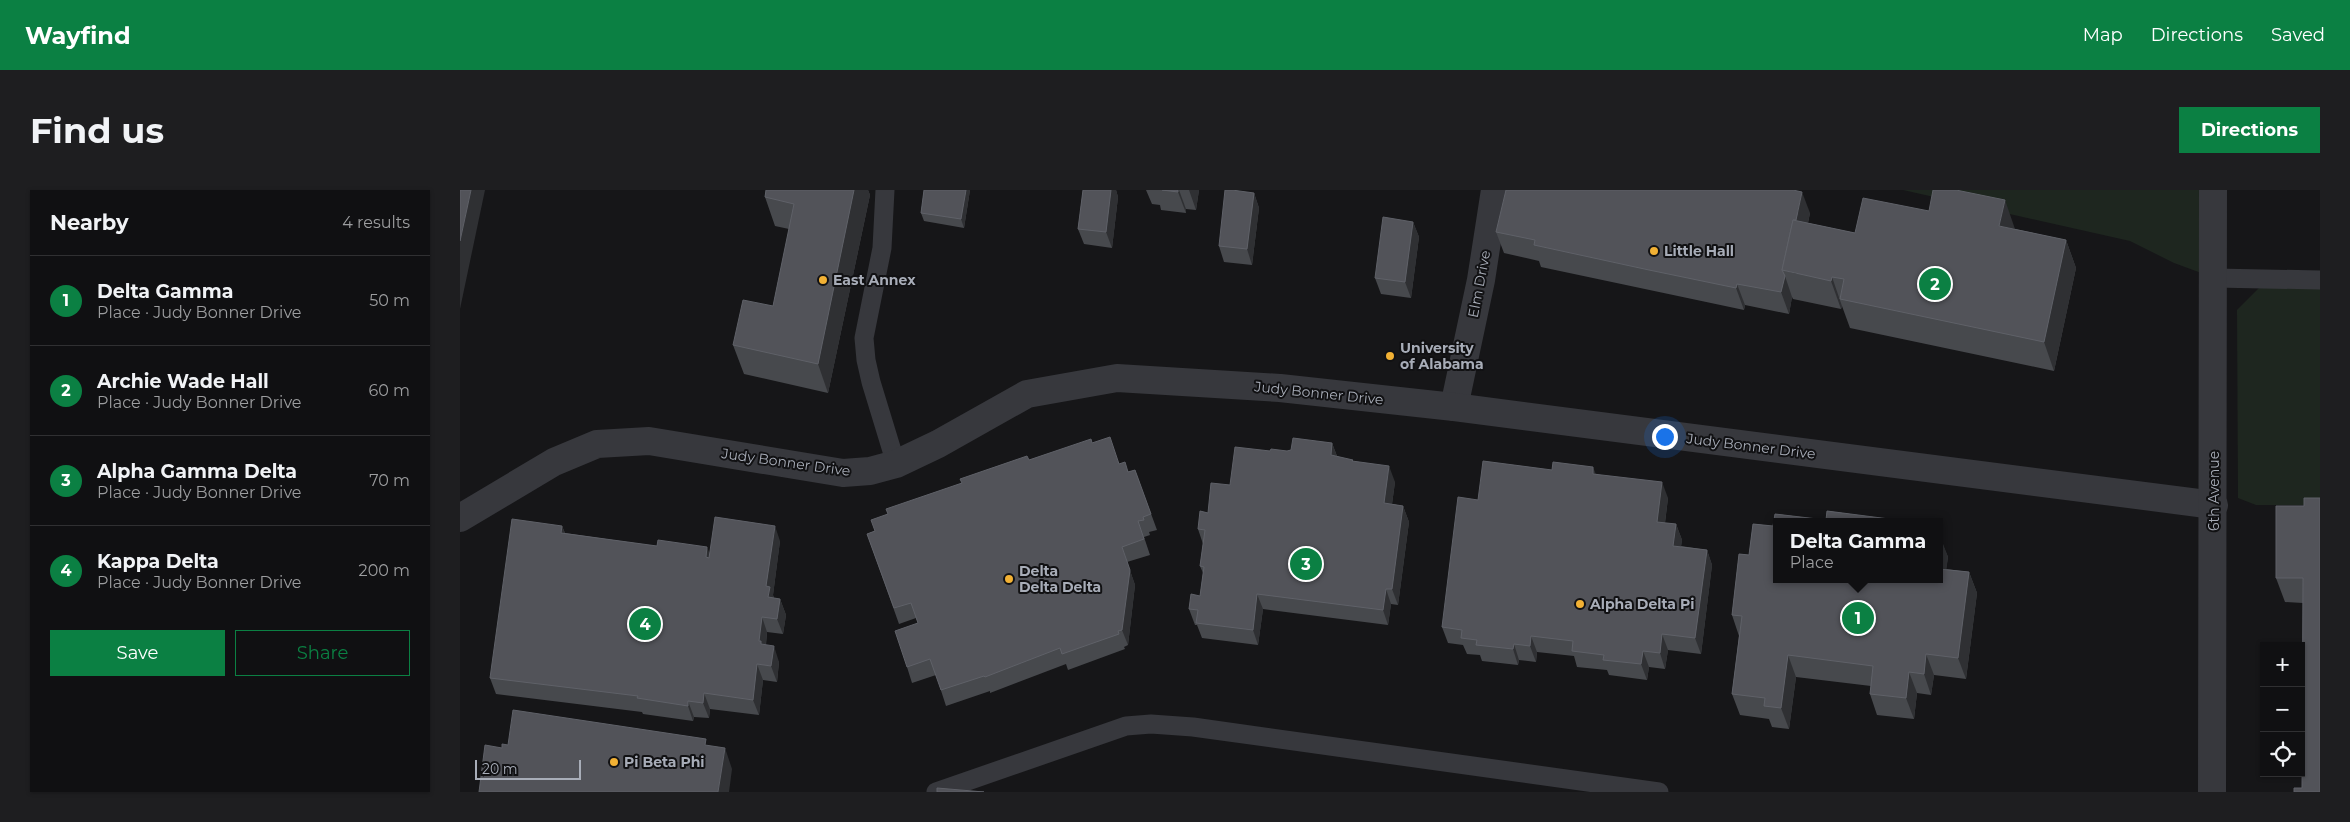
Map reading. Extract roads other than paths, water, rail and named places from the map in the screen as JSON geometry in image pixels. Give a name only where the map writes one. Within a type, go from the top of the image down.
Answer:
[{"type":"street","name":"Elm Drive","points":[[1454,407],[1481,280],[1494,190]]},
{"type":"street","name":"6th Avenue","points":[[2212,792],[2214,190]]},
{"type":"street","name":"Judy Bonner Drive","points":[[460,518],[554,462],[597,444],[649,441],[843,473],[870,471],[896,464],[938,444],[1027,394],[1118,378],[1280,388],[1454,407],[2214,505]]},
{"type":"lane","points":[[885,190],[882,248],[864,338],[871,382],[896,464]]},
{"type":"lane","points":[[2215,278],[2320,280]]},
{"type":"lane","points":[[936,792],[1126,726],[1151,724],[1193,727],[1660,792]]},
{"type":"place","name":"Little Hall","points":[[1654,251]]},
{"type":"place","name":"East Annex","points":[[823,280]]},
{"type":"place","name":"Archie Wade Hall","points":[[1935,284]]},
{"type":"place","name":"University of Alabama","points":[[1390,356]]},
{"type":"place","name":"Alpha Gamma Delta","points":[[1306,564]]},
{"type":"place","name":"Delta Delta Delta","points":[[1009,579]]},
{"type":"place","name":"Alpha Delta Pi","points":[[1580,604]]},
{"type":"place","name":"Delta Gamma","points":[[1858,618]]},
{"type":"place","name":"Kappa Delta","points":[[645,624]]},
{"type":"place","name":"Pi Beta Phi","points":[[614,762]]}]
